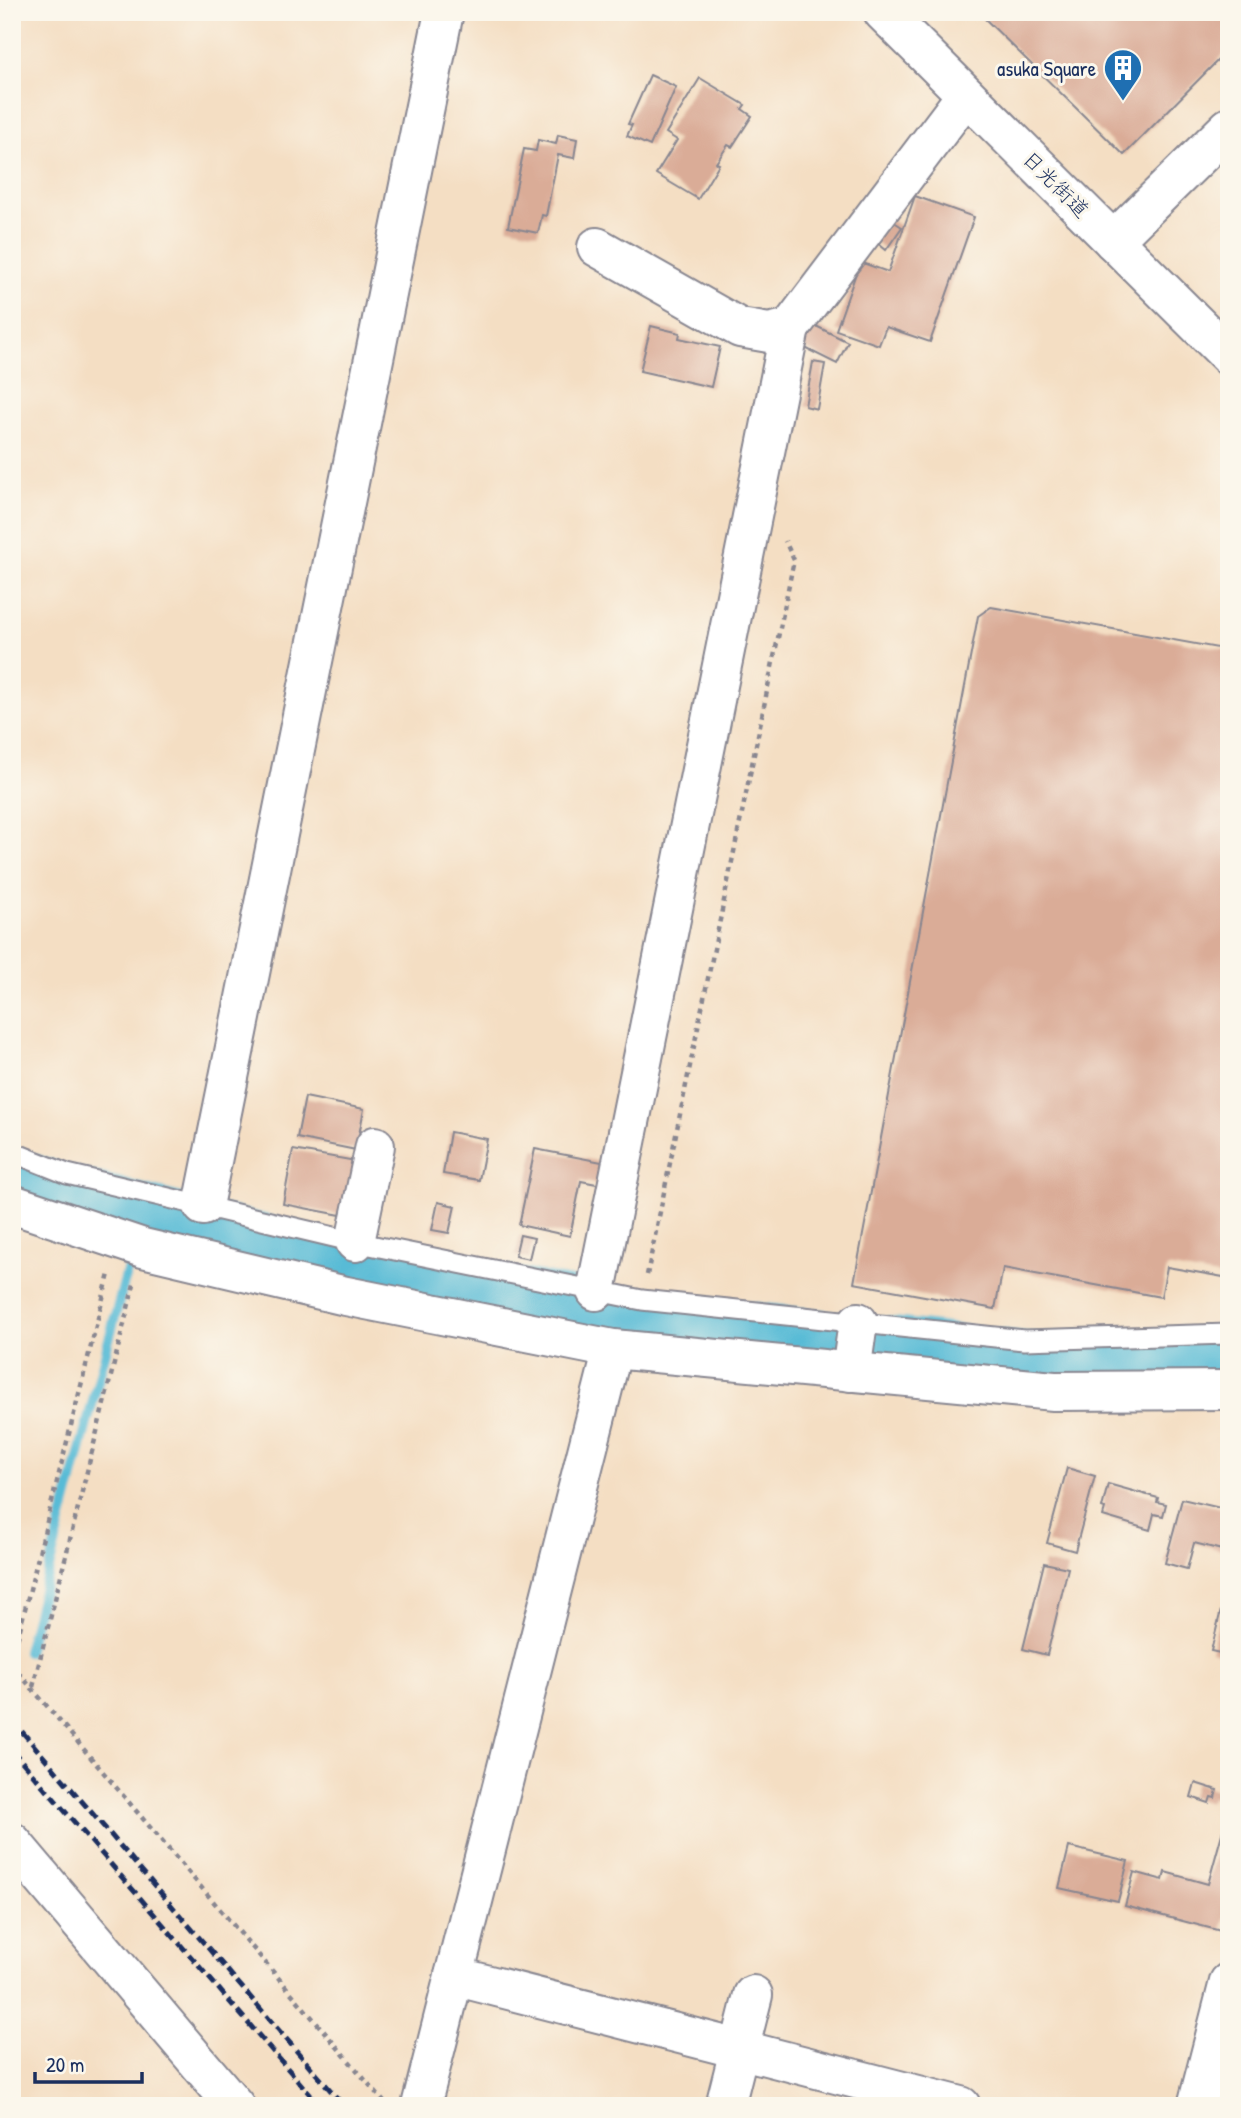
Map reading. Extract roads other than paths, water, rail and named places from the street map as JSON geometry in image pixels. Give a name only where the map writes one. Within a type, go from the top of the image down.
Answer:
[{"type":"main road","points":[[203,1206],[444,12]]},
{"type":"main road","name":"日光街道","points":[[883,12],[1229,356]]},
{"type":"main road","points":[[596,1291],[790,328],[966,95]]},
{"type":"main road","points":[[1113,241],[1229,127]]},
{"type":"main road","points":[[597,247],[740,328],[769,333],[790,328]]},
{"type":"main road","points":[[355,1242],[375,1146]]},
{"type":"main road","points":[[12,1204],[131,1244],[346,1296],[613,1349],[1054,1391],[1229,1390]]},
{"type":"main road","points":[[851,1372],[858,1322]]},
{"type":"main road","points":[[421,2106],[613,1349]]},
{"type":"main road","points":[[12,1842],[235,2106]]},
{"type":"main road","points":[[454,1976],[961,2106]]},
{"type":"main road","points":[[1197,2106],[1229,1982]]},
{"type":"main road","points":[[725,2106],[752,1995]]},
{"type":"lane","points":[[12,1152],[67,1174],[355,1242],[642,1300],[1024,1340],[1229,1334]]},
{"type":"waterway","points":[[12,1180],[60,1196],[347,1268],[630,1321],[1052,1367],[1229,1365]]},
{"type":"waterway","points":[[27,1652],[127,1271]]},
{"type":"railway","points":[[12,1720],[344,2106]]},
{"type":"railway","points":[[12,1750],[320,2106]]},
{"type":"place","name":"asuka Square","points":[[1123,102]]}]
